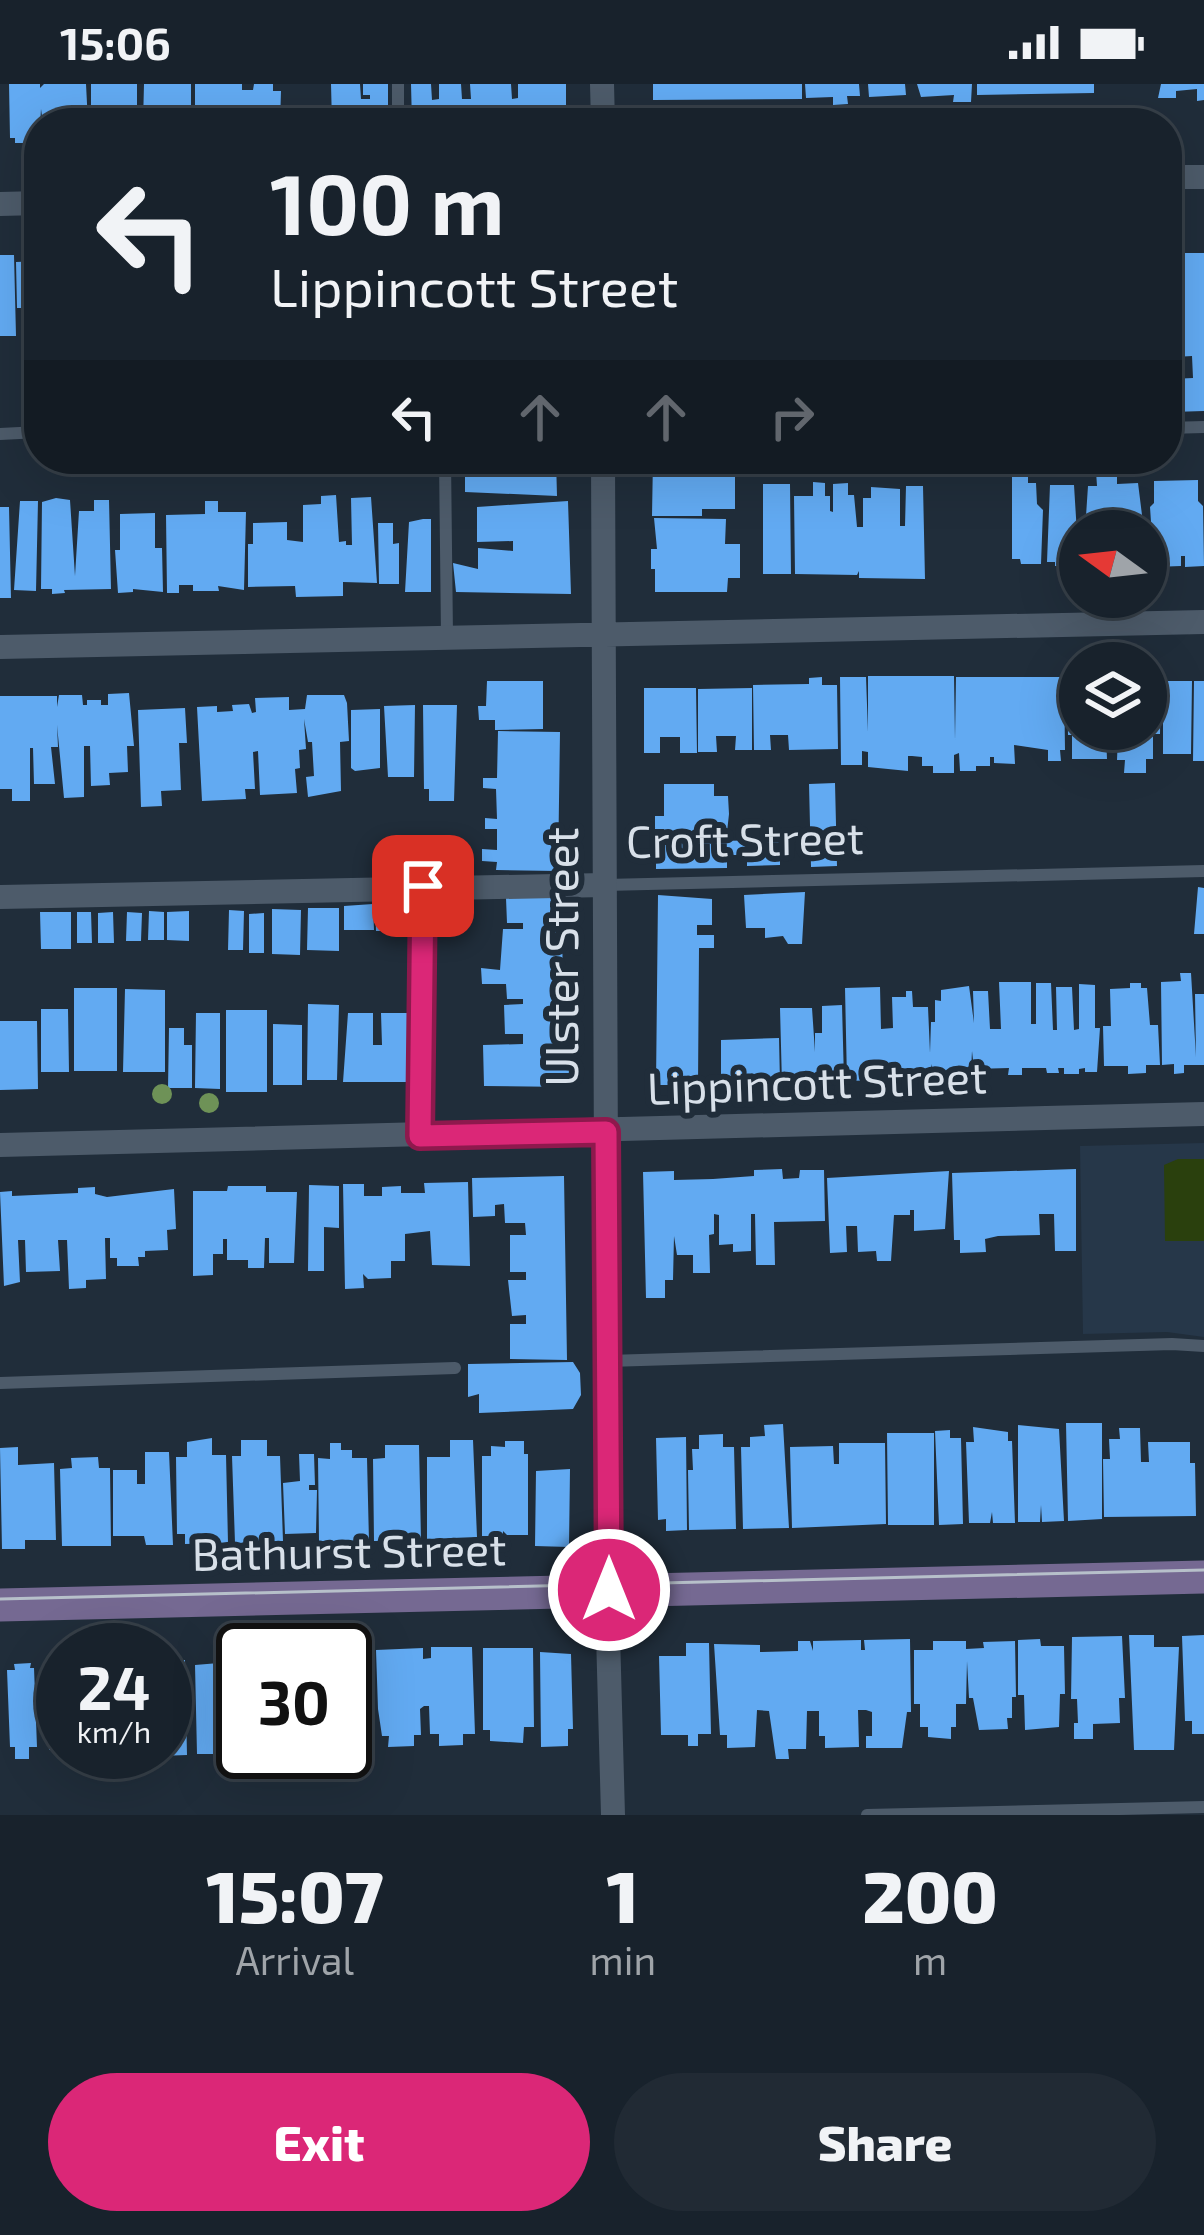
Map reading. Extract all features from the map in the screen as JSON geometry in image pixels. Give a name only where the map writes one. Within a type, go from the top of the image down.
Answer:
[{"type":"main road","name":"Bathurst Street","points":[[0,1605],[1204,1577]]},
{"type":"street","name":"Ulster Street","points":[[603,474],[613,1815]]},
{"type":"street","points":[[0,647],[1204,622]]},
{"type":"street","name":"Croft Street","points":[[0,897],[604,885]]},
{"type":"street","name":"Lippincott Street","points":[[0,1145],[1204,1114]]},
{"type":"lane","points":[[445,474],[447,636]]},
{"type":"lane","name":"Croft Street","points":[[604,885],[1204,871]]},
{"type":"lane","points":[[420,1136],[423,886]]},
{"type":"lane","points":[[607,1361],[1204,1346]]},
{"type":"lane","points":[[0,1383],[455,1368]]},
{"type":"lane","points":[[866,1815],[1204,1807]]},
{"type":"shaded area","points":[[1204,1143],[1204,1337],[1167,1332],[1083,1334],[1080,1146]]},
{"type":"green space","points":[[1178,1159],[1204,1159],[1204,1241],[1165,1241],[1164,1165]]},
{"type":"building","points":[[9,84],[40,84],[40,88],[44,84],[86,84],[87,108],[24,108],[24,143],[10,138]]},
{"type":"building","points":[[91,84],[137,84],[137,108],[91,108]]},
{"type":"building","points":[[144,84],[191,84],[191,108],[143,108]]},
{"type":"building","points":[[195,84],[242,84],[242,90],[253,90],[254,84],[273,84],[273,91],[281,91],[280,108],[195,108]]},
{"type":"building","points":[[331,84],[360,84],[361,99],[370,99],[363,95],[363,84],[388,84],[388,108],[332,108]]},
{"type":"building","points":[[411,84],[431,84],[432,100],[439,99],[439,84],[461,84],[462,99],[471,99],[470,84],[511,84],[512,99],[518,98],[518,84],[566,84],[566,108],[412,108]]},
{"type":"building","points":[[653,84],[802,84],[802,99],[653,100]]},
{"type":"building","points":[[805,84],[859,84],[860,96],[847,96],[848,104],[833,105],[833,97],[806,98]]},
{"type":"building","points":[[868,84],[905,84],[906,95],[869,97]]},
{"type":"building","points":[[917,84],[972,84],[971,102],[953,102],[954,95],[921,97]]},
{"type":"building","points":[[977,84],[1094,84],[1094,93],[977,95]]},
{"type":"building","points":[[1161,84],[1204,84],[1204,100],[1197,101],[1197,89],[1176,91],[1176,98],[1158,98]]},
{"type":"building","points":[[1182,253],[1204,253],[1204,411],[1182,412],[1182,378],[1193,378],[1192,356],[1182,357]]},
{"type":"building","points":[[0,255],[14,255],[16,336],[0,336]]},
{"type":"building","points":[[16,262],[24,262],[24,349],[22,308],[17,308]]},
{"type":"building","points":[[475,474],[556,474],[557,496],[465,492],[465,477],[508,476]]},
{"type":"building","points":[[653,474],[735,474],[735,509],[702,509],[702,516],[652,516]]},
{"type":"building","points":[[1012,474],[1028,474],[1028,483],[1036,483],[1037,504],[1043,510],[1041,564],[1012,559]]},
{"type":"building","points":[[1096,474],[1117,474],[1117,484],[1138,483],[1141,510],[1086,510],[1088,486],[1097,486]]},
{"type":"building","points":[[1198,480],[1204,566],[1185,567],[1185,556],[1181,556],[1181,566],[1167,567],[1167,510],[1150,510],[1154,481]]},
{"type":"building","points":[[813,482],[825,483],[833,512],[833,484],[848,483],[857,527],[863,527],[863,498],[871,498],[871,487],[900,489],[900,526],[905,526],[906,486],[923,486],[925,579],[859,578],[859,571],[857,575],[795,574],[794,496],[813,496]]},
{"type":"building","points":[[763,484],[790,484],[791,574],[763,574]]},
{"type":"building","points":[[1050,485],[1074,485],[1076,510],[1059,510],[1059,566],[1047,562]]},
{"type":"building","points":[[336,495],[339,542],[346,541],[346,545],[352,545],[351,498],[371,497],[377,583],[343,582],[343,596],[296,597],[295,586],[248,587],[253,523],[287,522],[287,540],[303,542],[303,505],[321,504],[321,496]]},
{"type":"building","points":[[70,500],[75,576],[79,511],[94,511],[94,500],[109,500],[111,589],[52,594],[52,589],[41,589],[42,502]]},
{"type":"building","points":[[20,501],[38,501],[36,591],[14,590]]},
{"type":"building","points":[[205,501],[218,501],[218,512],[246,512],[244,590],[218,586],[219,591],[193,591],[193,585],[179,585],[179,593],[167,593],[166,515],[205,514]]},
{"type":"building","points":[[568,501],[571,594],[456,592],[453,563],[478,569],[478,548],[513,551],[513,541],[477,542],[477,507]]},
{"type":"building","points":[[0,507],[9,507],[11,598],[0,598]]},
{"type":"building","points":[[155,513],[163,592],[133,589],[118,593],[115,550],[120,550],[120,514]]},
{"type":"building","points":[[654,518],[726,519],[725,544],[740,544],[740,578],[728,578],[727,592],[655,592],[655,569],[651,569],[651,549],[657,549]]},
{"type":"building","points":[[431,519],[431,592],[405,592],[409,522]]},
{"type":"building","points":[[378,523],[393,523],[393,544],[399,543],[399,584],[379,584]]},
{"type":"building","points":[[868,676],[954,676],[955,740],[956,677],[1059,677],[1061,761],[1048,761],[1048,750],[1014,745],[1015,764],[994,763],[990,757],[990,766],[976,766],[976,771],[960,771],[959,753],[954,755],[954,773],[933,773],[933,766],[922,766],[922,757],[912,756],[908,756],[908,771],[868,767],[868,752],[862,751],[862,765],[841,765],[840,677],[866,677],[868,732]]},
{"type":"building","points":[[822,677],[822,685],[837,685],[838,749],[789,750],[788,735],[770,735],[771,750],[754,750],[753,685],[809,684],[809,678]]},
{"type":"building","points":[[487,681],[543,681],[543,729],[495,730],[495,720],[479,720],[478,706],[486,706]]},
{"type":"building","points":[[1167,681],[1192,681],[1191,754],[1163,754],[1167,750]]},
{"type":"building","points":[[1194,681],[1204,681],[1204,761],[1193,761]]},
{"type":"building","points":[[644,688],[696,688],[697,753],[680,753],[680,737],[660,737],[660,753],[644,753]]},
{"type":"building","points":[[752,688],[752,750],[735,750],[736,736],[716,736],[717,752],[698,752],[698,689]]},
{"type":"building","points":[[129,693],[134,746],[127,746],[128,772],[109,773],[110,785],[91,786],[90,746],[84,746],[84,797],[64,798],[57,725],[58,747],[51,747],[55,784],[34,784],[30,748],[30,801],[12,801],[12,789],[0,789],[0,696],[57,696],[57,707],[59,695],[82,695],[83,705],[87,700],[101,700],[101,705],[108,705],[108,694]]},
{"type":"building","points":[[307,695],[344,695],[347,703],[349,741],[340,742],[341,791],[308,797],[306,777],[314,776],[312,742],[308,742],[304,719],[306,749],[299,750],[300,768],[295,769],[297,793],[260,795],[258,751],[253,752],[255,789],[245,789],[246,799],[202,801],[197,707],[217,706],[217,712],[249,704],[252,713],[256,712],[255,698],[289,697],[289,710],[305,709]]},
{"type":"building","points":[[415,705],[414,777],[388,777],[384,706]]},
{"type":"building","points":[[423,705],[457,705],[454,801],[429,801],[429,789],[424,789]]},
{"type":"building","points":[[185,708],[187,743],[179,743],[181,790],[161,791],[162,806],[141,807],[138,710]]},
{"type":"building","points":[[380,709],[380,768],[355,771],[351,768],[351,710]]},
{"type":"building","points":[[498,731],[560,732],[558,871],[496,870],[497,862],[482,861],[482,849],[497,850],[497,829],[485,829],[485,818],[497,819],[496,789],[483,788],[483,778],[497,778]]},
{"type":"building","points":[[1072,750],[1107,750],[1107,759],[1072,759]]},
{"type":"building","points":[[1117,750],[1153,750],[1153,759],[1146,759],[1146,773],[1124,773],[1125,760],[1117,760]]},
{"type":"building","points":[[835,783],[837,866],[811,867],[809,784]]},
{"type":"building","points":[[664,784],[714,784],[714,796],[728,796],[729,814],[727,832],[712,832],[713,841],[780,840],[780,865],[747,866],[747,855],[727,855],[727,868],[656,869],[656,856],[664,855],[664,829],[655,829],[655,816],[664,816]]},
{"type":"building","points":[[1198,887],[1204,888],[1204,934],[1194,934]]},
{"type":"building","points":[[805,892],[802,944],[788,944],[783,936],[765,938],[765,928],[746,928],[744,895]]},
{"type":"building","points":[[658,895],[712,899],[712,925],[697,925],[697,935],[714,935],[714,948],[699,948],[698,1085],[656,1085]]},
{"type":"building","points":[[561,897],[570,1087],[484,1086],[483,1045],[523,1044],[523,1034],[505,1034],[504,1005],[523,1004],[523,999],[507,999],[506,984],[482,984],[481,968],[500,970],[503,929],[523,929],[523,923],[507,923],[506,898]]},
{"type":"building","points":[[373,904],[374,930],[344,930],[344,906]]},
{"type":"building","points":[[375,904],[392,904],[392,931],[376,931]]},
{"type":"building","points":[[308,908],[339,908],[339,951],[307,950]]},
{"type":"building","points":[[272,909],[301,910],[300,955],[272,954]]},
{"type":"building","points":[[229,910],[244,911],[243,950],[228,950]]},
{"type":"building","points":[[149,911],[164,912],[164,940],[148,940]]},
{"type":"building","points":[[189,911],[189,941],[167,940],[167,912]]},
{"type":"building","points":[[40,912],[71,912],[71,949],[41,949]]},
{"type":"building","points":[[77,912],[91,912],[92,943],[77,943]]},
{"type":"building","points":[[113,912],[114,943],[98,943],[98,913]]},
{"type":"building","points":[[127,912],[142,913],[141,941],[126,941]]},
{"type":"building","points":[[264,913],[264,953],[249,953],[249,914]]},
{"type":"building","points":[[1180,973],[1191,973],[1196,1057],[1195,994],[1204,994],[1204,1065],[1184,1065],[1184,1073],[1174,1074],[1174,1064],[1162,1065],[1161,982],[1181,981]]},
{"type":"building","points":[[999,982],[1031,982],[1031,1024],[1036,1024],[1036,983],[1051,983],[1053,1030],[1057,1030],[1056,987],[1072,987],[1074,1030],[1079,1029],[1079,984],[1095,985],[1095,1028],[1100,1028],[1097,1072],[1085,1072],[1085,1068],[1079,1074],[1064,1074],[1064,1068],[1047,1073],[1046,1068],[1022,1068],[1022,1075],[1008,1075],[1009,1068],[974,1069],[972,1051],[971,1071],[932,1073],[932,1064],[929,1076],[889,1080],[888,1072],[880,1072],[880,1080],[847,1081],[845,988],[880,987],[881,1029],[893,1028],[892,997],[906,997],[906,991],[912,991],[913,1007],[928,1007],[930,1053],[931,1022],[935,1022],[935,1000],[941,1001],[941,990],[969,986],[974,1023],[973,991],[988,991],[990,1029],[1001,1029]]},
{"type":"building","points":[[1130,983],[1147,988],[1150,1025],[1158,1025],[1160,1065],[1146,1065],[1146,1073],[1128,1074],[1128,1066],[1104,1066],[1103,1026],[1111,1026],[1110,989],[1130,988]]},
{"type":"building","points":[[74,988],[117,988],[117,1071],[74,1071]]},
{"type":"building","points":[[125,989],[165,990],[165,1072],[123,1072]]},
{"type":"building","points":[[308,1004],[339,1005],[337,1080],[307,1080]]},
{"type":"building","points":[[842,1005],[844,1080],[782,1084],[780,1008],[812,1008],[815,1052],[815,1033],[822,1033],[822,1006]]},
{"type":"building","points":[[41,1009],[68,1009],[69,1072],[41,1072]]},
{"type":"building","points":[[226,1010],[267,1010],[267,1092],[226,1092]]},
{"type":"building","points":[[196,1013],[220,1013],[220,1089],[195,1088]]},
{"type":"building","points":[[348,1013],[373,1013],[373,1045],[382,1045],[381,1013],[411,1013],[414,1082],[343,1082]]},
{"type":"building","points":[[0,1021],[37,1021],[38,1089],[0,1090]]},
{"type":"building","points":[[273,1024],[302,1025],[302,1085],[273,1085]]},
{"type":"building","points":[[169,1028],[184,1028],[184,1045],[192,1045],[192,1088],[168,1088]]},
{"type":"building","points":[[779,1038],[780,1083],[721,1083],[721,1040]]},
{"type":"building","points":[[782,1169],[783,1179],[799,1178],[800,1170],[824,1170],[825,1221],[774,1222],[775,1265],[756,1265],[755,1214],[751,1214],[751,1251],[733,1252],[733,1244],[719,1245],[719,1215],[714,1214],[710,1273],[693,1273],[693,1255],[677,1255],[674,1236],[673,1280],[665,1280],[665,1298],[646,1298],[643,1172],[674,1171],[674,1180],[754,1176],[754,1170]]},
{"type":"building","points":[[1076,1169],[1076,1251],[1055,1251],[1054,1214],[1039,1214],[1040,1235],[998,1236],[985,1239],[986,1252],[960,1253],[960,1240],[954,1240],[952,1173]]},
{"type":"building","points":[[949,1171],[945,1229],[914,1231],[914,1210],[910,1210],[910,1215],[894,1215],[891,1261],[877,1261],[876,1251],[858,1252],[857,1226],[846,1226],[847,1252],[830,1253],[827,1178]]},
{"type":"building","points":[[564,1176],[567,1360],[510,1359],[510,1324],[526,1324],[526,1315],[512,1316],[508,1280],[526,1280],[526,1272],[510,1272],[510,1235],[526,1235],[525,1223],[505,1223],[504,1204],[495,1205],[495,1216],[473,1217],[472,1178]]},
{"type":"building","points":[[468,1182],[470,1266],[432,1265],[430,1231],[405,1234],[405,1261],[391,1261],[391,1278],[368,1279],[363,1274],[364,1288],[345,1289],[343,1184],[364,1184],[364,1196],[382,1196],[382,1187],[401,1186],[401,1193],[425,1193],[424,1183]]},
{"type":"building","points":[[309,1185],[339,1186],[339,1228],[324,1227],[324,1271],[308,1271]]},
{"type":"building","points":[[228,1186],[297,1192],[294,1263],[269,1263],[269,1238],[265,1238],[264,1268],[248,1268],[248,1260],[227,1260],[227,1239],[223,1239],[223,1254],[213,1254],[213,1275],[193,1276],[193,1191],[227,1191]]},
{"type":"building","points":[[95,1187],[95,1194],[107,1197],[174,1189],[176,1229],[167,1230],[168,1250],[145,1251],[145,1257],[138,1257],[139,1266],[117,1266],[117,1258],[110,1258],[110,1238],[105,1238],[106,1279],[86,1280],[86,1288],[69,1289],[67,1240],[58,1240],[60,1271],[26,1272],[25,1240],[18,1240],[20,1282],[4,1286],[0,1192],[12,1191],[12,1196],[78,1193],[78,1188]]},
{"type":"building","points":[[573,1362],[580,1373],[581,1395],[573,1409],[479,1413],[479,1394],[468,1397],[468,1364]]},
{"type":"building","points":[[1066,1423],[1102,1423],[1102,1519],[1068,1521]]},
{"type":"building","points":[[783,1424],[789,1528],[743,1529],[741,1447],[750,1447],[750,1437],[765,1436],[764,1425]]},
{"type":"building","points":[[1018,1425],[1059,1429],[1064,1521],[1042,1522],[1041,1505],[1040,1522],[1018,1522]]},
{"type":"building","points":[[973,1427],[1008,1432],[1008,1441],[1012,1441],[1015,1523],[993,1523],[992,1512],[990,1523],[969,1523],[966,1442],[974,1442]]},
{"type":"building","points":[[1119,1428],[1140,1428],[1141,1462],[1149,1462],[1148,1442],[1190,1442],[1196,1516],[1104,1517],[1103,1459],[1110,1459],[1109,1439],[1120,1439]]},
{"type":"building","points":[[950,1430],[950,1438],[961,1438],[963,1524],[939,1525],[935,1431]]},
{"type":"building","points":[[887,1433],[934,1433],[934,1525],[888,1525]]},
{"type":"building","points":[[723,1434],[723,1447],[734,1447],[736,1529],[689,1530],[692,1449],[699,1449],[699,1435]]},
{"type":"building","points":[[686,1437],[687,1530],[666,1531],[666,1519],[658,1520],[656,1438]]},
{"type":"building","points":[[212,1438],[212,1455],[226,1455],[228,1543],[185,1544],[185,1534],[177,1534],[176,1457],[187,1457],[187,1442]]},
{"type":"building","points":[[241,1440],[267,1440],[267,1456],[280,1456],[283,1541],[235,1543],[232,1456],[241,1456]]},
{"type":"building","points":[[450,1440],[473,1440],[477,1537],[427,1539],[427,1457],[450,1457]]},
{"type":"building","points":[[505,1441],[524,1441],[524,1454],[528,1454],[528,1535],[503,1531],[503,1536],[482,1536],[482,1456],[491,1456],[491,1446],[505,1447]]},
{"type":"building","points":[[330,1443],[352,1450],[352,1458],[367,1458],[369,1542],[319,1541],[318,1458],[330,1459]]},
{"type":"building","points":[[839,1443],[885,1443],[886,1524],[792,1528],[790,1447],[833,1446],[834,1464],[839,1464]]},
{"type":"building","points":[[385,1445],[419,1445],[421,1541],[374,1541],[373,1459],[385,1458]]},
{"type":"building","points":[[18,1447],[18,1465],[54,1463],[56,1540],[25,1540],[25,1549],[2,1549],[0,1448]]},
{"type":"building","points":[[145,1452],[169,1452],[173,1545],[146,1545],[144,1536],[113,1536],[113,1470],[137,1470],[137,1484],[145,1484]]},
{"type":"building","points":[[299,1454],[314,1454],[315,1485],[309,1485],[309,1490],[317,1490],[316,1533],[285,1534],[283,1483],[300,1481]]},
{"type":"building","points":[[98,1457],[99,1468],[110,1468],[111,1546],[62,1546],[60,1469],[72,1468],[71,1458]]},
{"type":"building","points":[[570,1469],[569,1547],[535,1546],[536,1471]]},
{"type":"building","points":[[1129,1635],[1154,1635],[1154,1647],[1179,1647],[1174,1750],[1134,1750]]},
{"type":"building","points":[[1204,1635],[1204,1734],[1192,1734],[1192,1721],[1185,1721],[1182,1636]]},
{"type":"building","points":[[1122,1636],[1125,1698],[1119,1698],[1120,1723],[1093,1724],[1093,1739],[1074,1739],[1074,1723],[1078,1723],[1077,1699],[1071,1699],[1072,1637]]},
{"type":"building","points":[[910,1639],[911,1712],[907,1712],[902,1748],[866,1748],[866,1736],[872,1736],[872,1712],[858,1710],[859,1747],[825,1748],[825,1736],[819,1736],[819,1711],[807,1711],[806,1749],[788,1749],[789,1759],[776,1759],[769,1711],[757,1710],[755,1747],[727,1748],[727,1735],[720,1735],[714,1644],[760,1645],[760,1652],[798,1651],[798,1641],[810,1641],[813,1651],[813,1641],[861,1640],[861,1650],[865,1650],[864,1640]]},
{"type":"building","points":[[1040,1639],[1041,1646],[1064,1646],[1065,1694],[1060,1694],[1059,1727],[1025,1730],[1024,1695],[1018,1695],[1018,1640]]},
{"type":"building","points":[[933,1641],[966,1641],[966,1649],[984,1648],[983,1642],[1015,1641],[1016,1697],[1012,1697],[1008,1729],[979,1730],[973,1698],[969,1698],[967,1661],[966,1704],[956,1704],[951,1739],[928,1737],[928,1727],[920,1727],[920,1704],[914,1704],[914,1650],[933,1650]]},
{"type":"building","points":[[686,1643],[709,1643],[711,1734],[698,1734],[698,1746],[688,1746],[688,1735],[661,1735],[659,1656],[686,1656]]},
{"type":"building","points":[[431,1647],[472,1647],[475,1734],[463,1734],[463,1745],[439,1746],[439,1734],[430,1734],[429,1706],[424,1706],[420,1709],[421,1735],[414,1735],[414,1746],[388,1747],[389,1736],[382,1736],[378,1709],[376,1650],[423,1648],[423,1659],[431,1658]]},
{"type":"building","points":[[483,1648],[533,1648],[534,1727],[524,1727],[523,1743],[490,1741],[490,1730],[483,1730]]},
{"type":"building","points":[[540,1652],[571,1654],[573,1729],[568,1729],[568,1746],[541,1747]]},
{"type":"building","points":[[31,1663],[34,1668],[36,1747],[29,1747],[29,1759],[15,1759],[15,1747],[10,1747],[7,1670],[15,1670],[14,1664]]},
{"type":"building","points":[[216,1663],[216,1754],[197,1754],[195,1665]]},
{"type":"tram line","points":[[0,1599],[1204,1570]]},
{"type":"route","points":[[423,886],[420,1136],[606,1132],[609,1590]]}]
